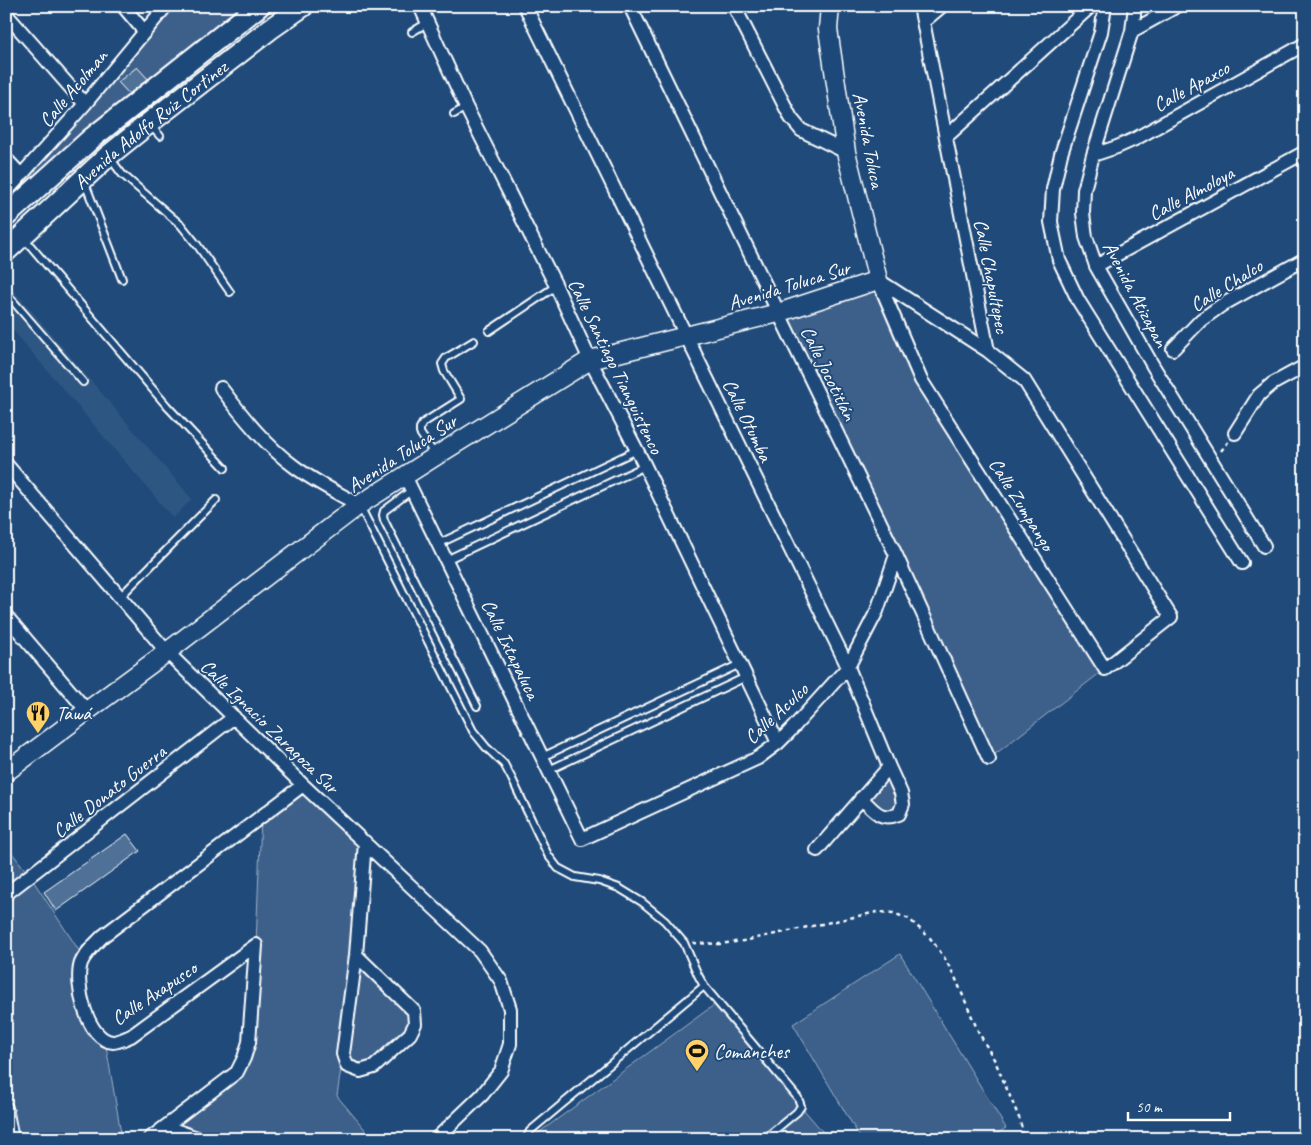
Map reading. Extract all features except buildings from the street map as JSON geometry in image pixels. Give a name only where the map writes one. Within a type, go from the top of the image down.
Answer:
[{"type":"main road","name":"Avenida Adolfo Ruiz Cortinez","points":[[6,216],[92,138],[259,6]]},
{"type":"main road","name":"Avenida Adolfo Ruiz Cortinez","points":[[6,251],[108,156],[154,129],[270,29],[281,12],[303,6]]},
{"type":"street","points":[[123,6],[144,31]]},
{"type":"street","name":"Calle Acolman","points":[[6,192],[85,104],[166,6]]},
{"type":"street","name":"Calle Santiago Tianguistenco","points":[[420,6],[466,107],[556,286],[590,360],[645,466],[778,743]]},
{"type":"street","name":"Calle Otumba","points":[[525,6],[848,667],[901,793],[903,804],[899,814],[890,818],[880,816],[861,798]]},
{"type":"street","name":"Calle Jocotitlán","points":[[630,6],[896,555],[989,759]]},
{"type":"street","points":[[734,6],[791,118],[801,130],[846,152]]},
{"type":"street","name":"Avenida Toluca","points":[[830,6],[828,29],[846,152],[878,280]]},
{"type":"street","name":"Calle Chapultepec","points":[[920,6],[988,351],[1024,380],[1171,617]]},
{"type":"street","points":[[923,22],[942,6]]},
{"type":"street","points":[[946,138],[1091,6]]},
{"type":"street","points":[[1105,6],[1101,32],[1061,154],[1053,189],[1051,222],[1059,260],[1078,300],[1242,562]]},
{"type":"street","name":"Avenida Atizapan","points":[[1135,6],[1132,31],[1084,190],[1083,213],[1086,237],[1096,266],[1153,366],[1264,546]]},
{"type":"street","points":[[1132,31],[1177,6]]},
{"type":"street","points":[[6,14],[85,104]]},
{"type":"street","name":"Calle Apaxco","points":[[1093,155],[1135,139],[1305,44]]},
{"type":"street","name":"Calle Almoloya","points":[[1096,266],[1305,152]]},
{"type":"street","points":[[6,158],[21,175]]},
{"type":"street","name":"Calle Chalco","points":[[1173,349],[1201,320],[1222,305],[1305,259]]},
{"type":"street","points":[[878,280],[988,351]]},
{"type":"street","name":"Avenida Toluca Sur","points":[[9,766],[167,652],[359,505],[409,483],[436,456],[590,360],[778,313],[878,280]]},
{"type":"street","name":"Calle Zumpango","points":[[878,280],[921,380],[1105,669],[1171,617]]},
{"type":"street","points":[[1234,433],[1259,395],[1272,384],[1305,366]]},
{"type":"street","points":[[221,388],[249,424],[273,448],[296,467],[359,505]]},
{"type":"street","name":"Calle Ignacio Zaragoza Sur","points":[[6,464],[167,652],[303,785],[480,951],[501,981],[510,1009],[510,1044],[501,1071],[482,1095],[436,1139]]},
{"type":"street","name":"Calle Ixtapaluca","points":[[409,483],[582,839]]},
{"type":"street","name":"Calle Aculco","points":[[582,839],[758,758],[778,743],[848,667],[877,610],[896,555]]},
{"type":"street","points":[[6,616],[87,711]]},
{"type":"street","name":"Calle Donato Guerra","points":[[6,894],[234,717]]},
{"type":"street","points":[[817,850],[889,767]]},
{"type":"street","name":"Calle Axapusco","points":[[149,1139],[237,1072],[249,1042],[256,945],[131,1036],[114,1042],[105,1040],[98,1034],[86,1015],[79,979],[81,964],[102,936],[303,785]]},
{"type":"street","points":[[356,955],[414,1011],[416,1024],[410,1034],[374,1067],[360,1071],[347,1066],[343,1054],[356,955],[365,842]]},
{"type":"street","points":[[6,1108],[12,1139]]},
{"type":"street","points":[[166,1127],[200,1139]]},
{"type":"lane","points":[[412,32],[427,23]]},
{"type":"lane","points":[[454,114],[466,107]]},
{"type":"lane","points":[[108,156],[122,174],[181,224],[230,292]]},
{"type":"lane","points":[[84,179],[122,279]]},
{"type":"lane","points":[[23,236],[167,406],[225,468]]},
{"type":"lane","points":[[489,331],[556,286]]},
{"type":"lane","points":[[6,293],[83,382]]},
{"type":"lane","points":[[436,456],[420,433],[420,428],[423,423],[461,399],[444,371],[442,364],[446,358],[474,341]]},
{"type":"lane","points":[[438,544],[637,450]]},
{"type":"lane","points":[[446,560],[645,466]]},
{"type":"lane","points":[[409,483],[384,511],[384,520],[477,706]]},
{"type":"lane","points":[[120,597],[216,500]]},
{"type":"lane","points":[[359,505],[473,731],[504,764],[548,854],[558,868],[575,877],[599,881],[619,888],[642,902],[665,921],[684,943],[704,986],[798,1098],[801,1106],[797,1112],[764,1139]]},
{"type":"lane","points":[[542,757],[740,664]]},
{"type":"lane","points":[[549,770],[746,677]]},
{"type":"lane","points":[[526,1139],[530,1131],[704,986]]},
{"type":"path","points":[[1212,463],[1234,433]]},
{"type":"path","points":[[684,943],[720,944],[743,941],[878,912],[893,913],[909,919],[930,938],[944,957],[978,1032],[995,1061],[1020,1120],[1024,1139]]},
{"type":"shaded area","points":[[166,6],[259,6],[6,216],[6,192]]},
{"type":"shaded area","points":[[878,280],[921,380],[1105,669],[989,759],[778,313]]},
{"type":"shaded area","points":[[6,281],[192,499],[173,518],[6,322]]},
{"type":"shaded area","points":[[889,767],[903,804],[890,818],[861,798]]},
{"type":"shaded area","points":[[303,785],[365,842],[356,955],[405,1001],[415,1024],[360,1071],[343,1055],[337,1096],[373,1139],[200,1139],[166,1127],[244,1058],[256,945],[261,817]]},
{"type":"shaded area","points":[[6,845],[30,876],[84,958],[81,997],[105,1040],[122,1139],[12,1139],[6,1108]]},
{"type":"shaded area","points":[[900,954],[1006,1128],[989,1139],[861,1139],[793,1024]]},
{"type":"shaded area","name":"Comanches","points":[[714,1005],[829,1139],[530,1139]]},
{"type":"place","name":"Tawá","points":[[38,734]]},
{"type":"place","name":"Comanches","points":[[697,1072]]}]
